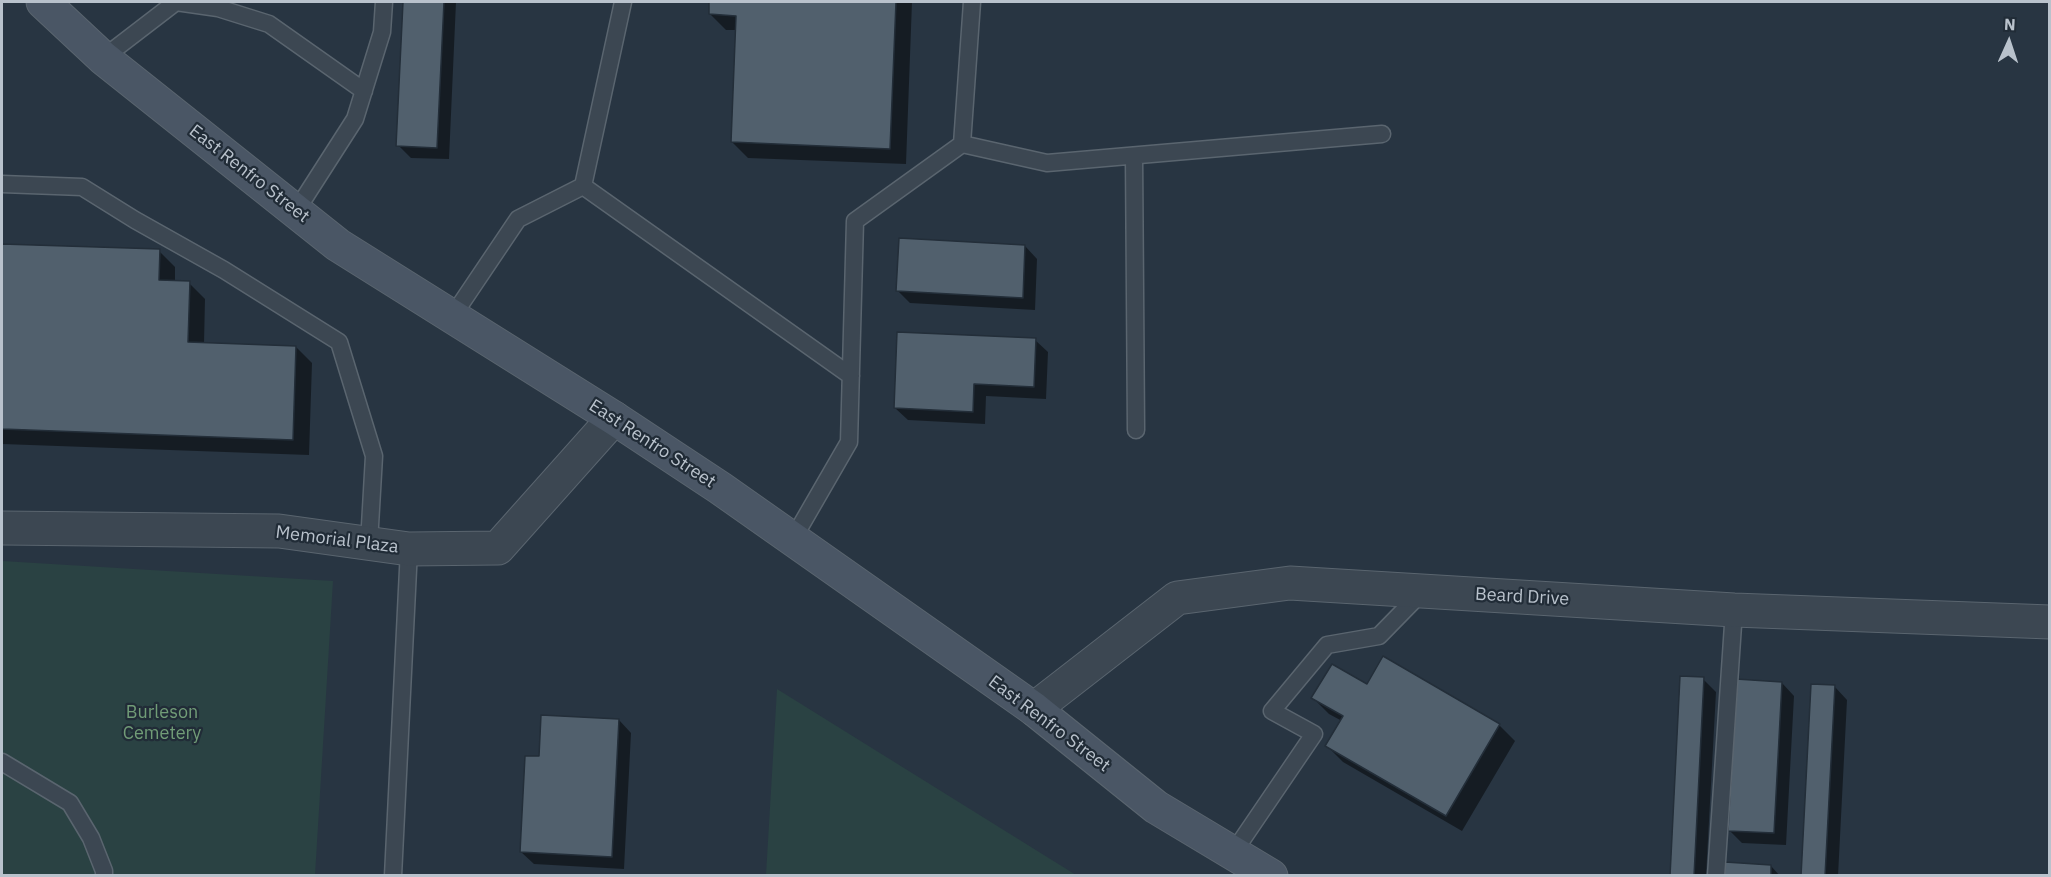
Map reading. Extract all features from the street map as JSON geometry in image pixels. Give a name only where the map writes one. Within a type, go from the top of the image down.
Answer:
[{"type":"main road","name":"East Renfro Street","points":[[42,2],[103,58],[338,245],[614,418],[720,488],[1034,709],[1156,807],[1271,876]]},
{"type":"street","name":"Memorial Plaza","points":[[2,528],[279,531],[409,549],[498,548],[614,418]]},
{"type":"street","name":"Beard Drive","points":[[1034,709],[1177,598],[1290,583],[1734,610],[2049,622]]},
{"type":"lane","points":[[103,58],[176,2],[218,8],[269,24],[364,91]]},
{"type":"lane","points":[[296,211],[355,119],[382,32],[384,2]]},
{"type":"lane","points":[[583,186],[623,2]]},
{"type":"lane","points":[[962,144],[972,2]]},
{"type":"lane","points":[[793,540],[849,442],[855,221],[962,144],[1047,163],[1382,134]]},
{"type":"lane","points":[[1134,156],[1136,430]]},
{"type":"lane","points":[[2,184],[82,187],[224,270],[339,342],[374,456],[369,543]]},
{"type":"lane","points":[[452,316],[518,219],[583,186]]},
{"type":"lane","points":[[583,186],[851,376]]},
{"type":"lane","points":[[393,876],[409,549]]},
{"type":"lane","points":[[1233,853],[1314,734],[1272,711],[1327,645],[1379,636],[1423,591]]},
{"type":"lane","points":[[1716,876],[1734,610]]},
{"type":"lane","points":[[2,762],[70,803],[91,837],[104,876]]},
{"type":"green space","name":"Burleson Cemetery","points":[[2,561],[333,581],[315,875],[2,875]]},
{"type":"green space","points":[[777,689],[1076,875],[766,875]]},
{"type":"building","points":[[403,2],[444,2],[437,148],[396,146]]},
{"type":"building","points":[[709,2],[896,2],[890,149],[731,142],[736,16],[709,14]]},
{"type":"building","points":[[899,238],[1025,245],[1023,298],[896,291]]},
{"type":"building","points":[[2,244],[160,249],[159,280],[190,281],[188,342],[296,346],[293,440],[2,429]]},
{"type":"building","points":[[897,332],[1036,338],[1034,387],[974,384],[973,412],[894,408]]},
{"type":"building","points":[[1383,656],[1500,724],[1446,816],[1325,746],[1343,716],[1311,698],[1332,664],[1367,684]]},
{"type":"building","points":[[1680,676],[1704,677],[1694,876],[1670,876]]},
{"type":"building","points":[[1736,679],[1782,682],[1774,833],[1728,831]]},
{"type":"building","points":[[1811,684],[1835,685],[1825,876],[1801,876]]},
{"type":"building","points":[[541,715],[619,719],[612,857],[520,852],[525,756],[539,756]]},
{"type":"building","points":[[1725,862],[1771,865],[1771,876],[1724,876]]}]
